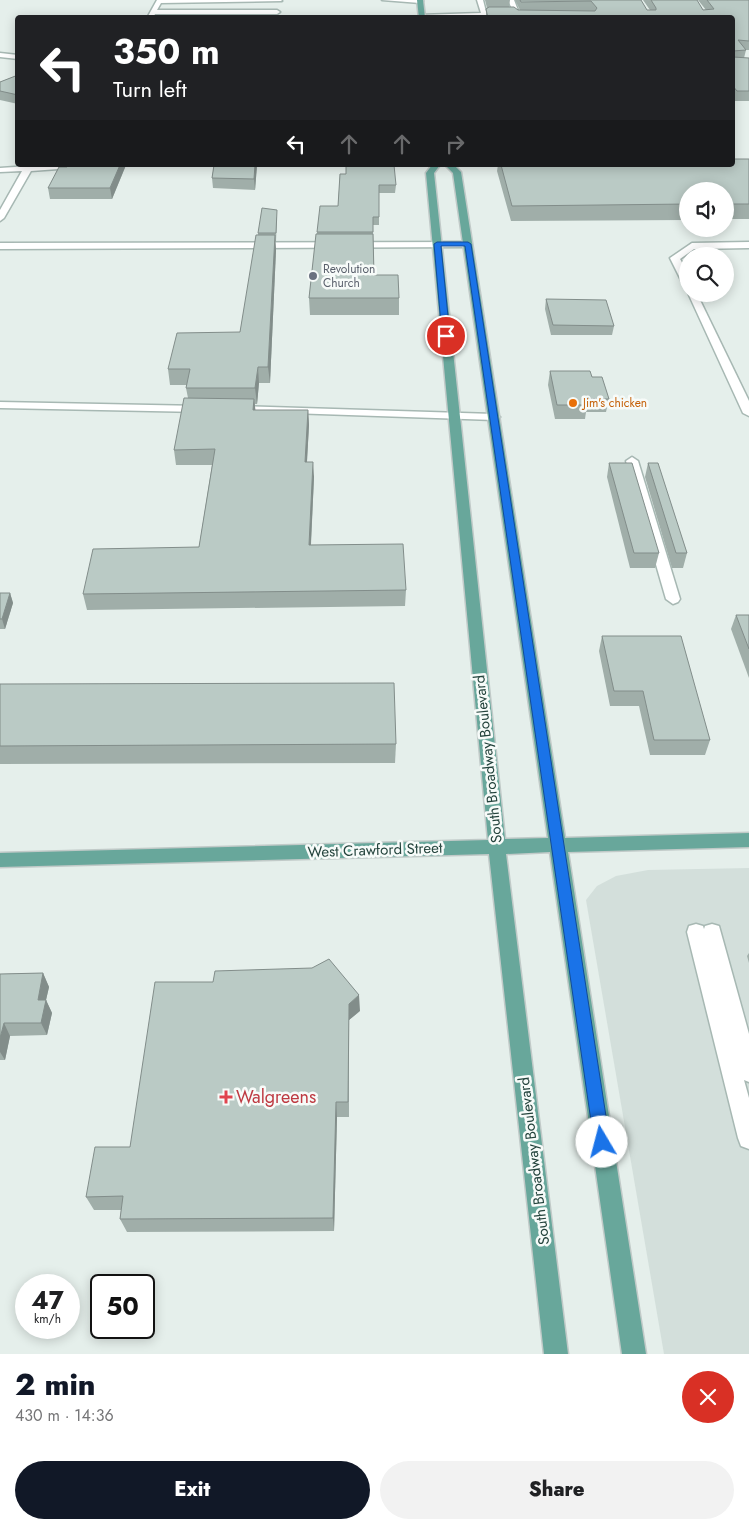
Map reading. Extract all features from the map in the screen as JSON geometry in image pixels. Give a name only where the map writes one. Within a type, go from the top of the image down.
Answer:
[{"type":"main road","points":[[420,0],[422,15]]},
{"type":"main road","name":"South Broadway Boulevard","points":[[434,167],[430,173],[497,847],[556,1354]]},
{"type":"main road","points":[[451,167],[457,172],[634,1354]]},
{"type":"main road","name":"West Crawford Street","points":[[0,860],[749,840]]},
{"type":"street","points":[[189,0],[279,0],[277,15],[152,15],[159,1],[189,0]]},
{"type":"street","points":[[385,0],[420,0]]},
{"type":"street","points":[[480,0],[484,13]]},
{"type":"street","points":[[511,0],[517,13]]},
{"type":"street","points":[[475,15],[492,13]]},
{"type":"street","points":[[508,13],[537,14]]},
{"type":"street","points":[[0,55],[15,57]]},
{"type":"street","points":[[0,170],[62,167]]},
{"type":"street","points":[[0,218],[27,170]]},
{"type":"street","points":[[0,246],[468,244]]},
{"type":"street","points":[[691,247],[749,245]]},
{"type":"street","points":[[679,255],[675,258],[679,266]]},
{"type":"street","points":[[696,302],[749,413]]},
{"type":"street","points":[[0,405],[74,408],[339,411],[453,417],[494,417]]},
{"type":"street","points":[[632,461],[673,599]]},
{"type":"street","points":[[749,1072],[704,932],[749,1138]]},
{"type":"shaded area","points":[[749,868],[749,1354],[664,1354],[586,900],[597,886],[616,876],[648,870]]},
{"type":"building","points":[[520,0],[641,0],[647,10],[656,10],[651,0],[697,0],[703,10],[714,9],[707,0],[749,0],[749,41],[738,40],[746,50],[735,51],[735,15],[487,15],[486,9],[489,7],[514,7],[518,10],[595,11],[597,8],[591,1],[521,2]]},
{"type":"building","points":[[735,57],[749,58],[749,91],[737,91],[735,89]]},
{"type":"building","points":[[15,76],[15,94],[0,91],[0,82]]},
{"type":"building","points":[[735,159],[749,159],[749,204],[734,204],[734,182],[679,182],[679,204],[512,206],[502,167],[735,167]]},
{"type":"building","points":[[59,167],[119,167],[110,188],[48,188]]},
{"type":"building","points":[[214,167],[255,167],[254,179],[212,178]]},
{"type":"building","points":[[346,167],[394,167],[396,185],[379,185],[379,217],[373,217],[373,232],[317,232],[320,206],[338,206],[340,174],[346,174]]},
{"type":"building","points":[[262,208],[277,210],[276,233],[258,233]]},
{"type":"building","points":[[316,234],[373,234],[374,275],[398,275],[399,298],[309,298]]},
{"type":"building","points":[[256,235],[275,235],[268,367],[258,367],[255,388],[186,388],[190,369],[168,369],[177,333],[240,332]]},
{"type":"building","points":[[546,299],[606,300],[614,326],[553,325]]},
{"type":"building","points":[[550,371],[590,371],[592,377],[602,377],[609,399],[585,399],[587,405],[557,405]]},
{"type":"building","points":[[184,398],[254,399],[253,410],[308,410],[305,462],[313,462],[309,545],[403,544],[406,590],[83,594],[93,549],[199,547],[215,449],[174,450]]},
{"type":"building","points":[[609,463],[632,463],[659,553],[634,553]]},
{"type":"building","points":[[648,463],[658,463],[687,553],[676,553]]},
{"type":"building","points":[[0,593],[10,593],[2,619],[0,619]]},
{"type":"building","points":[[736,615],[749,615],[749,649]]},
{"type":"building","points":[[602,636],[681,636],[710,740],[654,740],[643,691],[614,691]]},
{"type":"building","points":[[394,683],[396,744],[0,746],[0,684]]},
{"type":"building","points":[[329,959],[359,995],[349,1004],[348,1102],[336,1102],[333,1218],[120,1219],[123,1196],[86,1197],[95,1147],[130,1147],[155,982],[213,982],[215,971],[312,968]]},
{"type":"building","points":[[43,973],[38,1000],[46,1000],[41,1023],[4,1023],[0,1038],[0,974]]},
{"type":"place","name":"Revolution Church","points":[[313,276]]},
{"type":"place","name":"Jim's chicken","points":[[573,403]]},
{"type":"place","name":"Walgreens","points":[[226,1097]]},
{"type":"route","points":[[446,336],[437,244],[468,244],[602,1142]]}]
